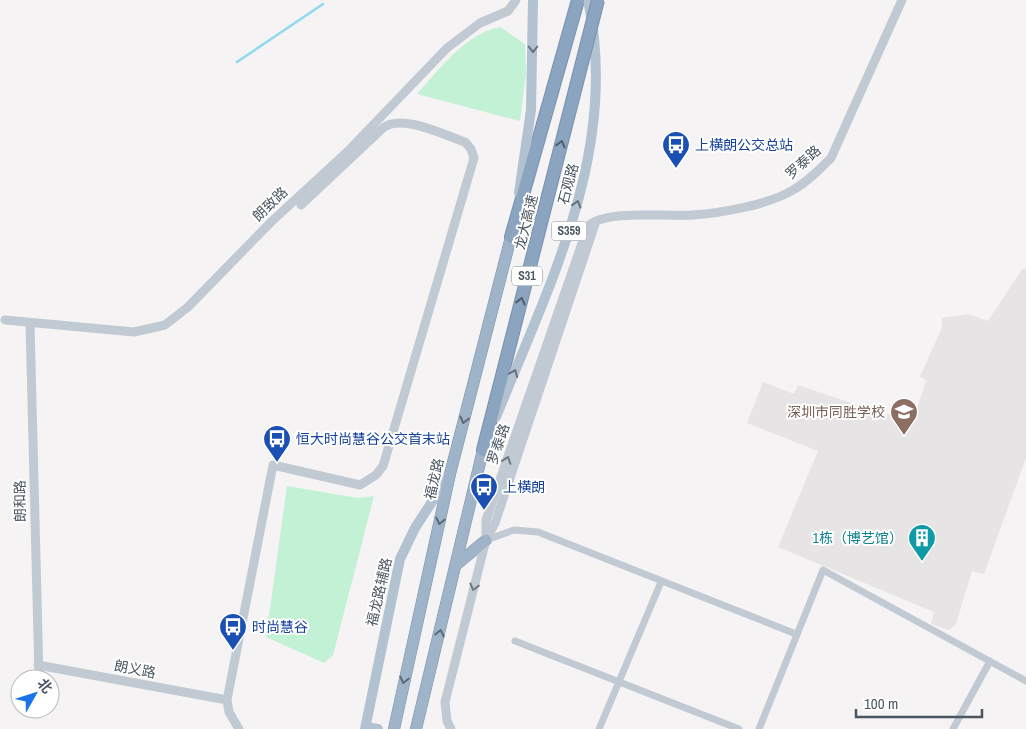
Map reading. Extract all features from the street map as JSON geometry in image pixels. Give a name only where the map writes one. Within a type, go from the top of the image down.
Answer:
[{"type":"highway","name":"龙大高速","points":[[511,237],[578,0]]},
{"type":"highway","name":"龙大高速","points":[[483,450],[598,0]]},
{"type":"highway","name":"福龙路","points":[[394,724],[450,474],[511,237]]},
{"type":"highway","name":"S31","points":[[420,726],[425,697],[483,450]]},
{"type":"highway","points":[[456,564],[486,540]]},
{"type":"main road","points":[[511,237],[531,110],[533,0]]},
{"type":"main road","name":"石观路","points":[[483,450],[557,265],[588,166],[594,131],[597,58],[588,0]]},
{"type":"main road","name":"福龙路辅路","points":[[365,728],[400,559],[415,528],[450,474]]},
{"type":"main road","points":[[365,728],[378,729]]},
{"type":"street","name":"朗致路","points":[[5,320],[30,324],[134,332],[165,325],[172,321],[277,216],[348,151],[447,48],[480,24],[502,15],[516,0]]},
{"type":"street","name":"罗泰路","points":[[451,729],[447,721],[445,702],[486,540],[495,523],[596,221],[612,217],[694,215],[774,199],[799,186],[831,158],[902,0]]},
{"type":"street","points":[[240,729],[229,712],[227,700],[273,465],[360,485],[376,475],[382,466],[474,158],[471,149],[465,142],[406,122],[392,122],[383,128],[301,205]]},
{"type":"street","name":"朗和路","points":[[30,324],[38,669]]},
{"type":"street","points":[[486,540],[514,530],[538,532],[796,634]]},
{"type":"street","points":[[759,729],[823,570],[1026,681]]},
{"type":"street","points":[[599,729],[661,582]]},
{"type":"street","points":[[515,641],[739,729]]},
{"type":"street","points":[[953,729],[990,661]]},
{"type":"street","name":"朗义路","points":[[38,665],[227,700]]},
{"type":"shaded area","name":"深圳市同胜学校","points":[[1023,268],[1026,269],[1026,458],[984,574],[972,571],[956,624],[949,630],[931,624],[934,612],[778,547],[818,451],[747,423],[763,382],[794,394],[798,385],[883,414],[896,415],[913,422],[926,380],[920,377],[942,327],[942,318],[968,314],[988,321]]},
{"type":"green space","points":[[500,27],[525,44],[526,73],[520,121],[417,94],[444,64],[465,45],[476,37]]},
{"type":"green space","points":[[287,486],[358,498],[374,496],[333,655],[324,663],[266,637]]},
{"type":"waterway","points":[[237,62],[323,4]]},
{"type":"place","name":"上横朗公交总站","points":[[676,169]]},
{"type":"place","name":"深圳市同胜学校","points":[[904,436]]},
{"type":"place","name":"恒大时尚慧谷公交首末站","points":[[277,463]]},
{"type":"place","name":"上横朗","points":[[484,511]]},
{"type":"place","name":"1栋（博艺馆）","points":[[922,562]]},
{"type":"place","name":"时尚慧谷","points":[[233,651]]}]
